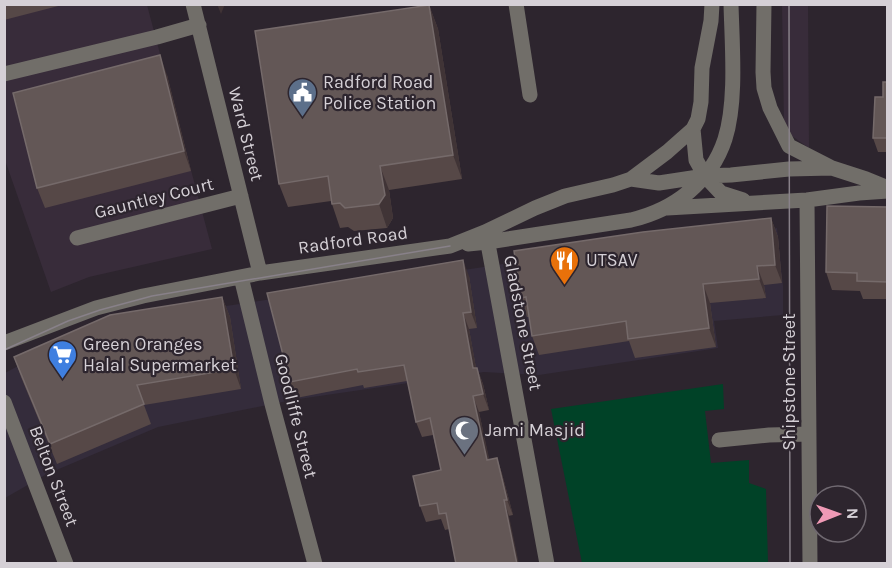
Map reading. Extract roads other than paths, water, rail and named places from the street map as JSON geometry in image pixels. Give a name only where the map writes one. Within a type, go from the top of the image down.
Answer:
[{"type":"street","name":"Ward Street","points":[[194,4],[260,273]]},
{"type":"street","points":[[516,4],[530,95]]},
{"type":"street","points":[[487,237],[535,208],[566,196],[631,179],[693,129],[698,119],[701,102],[702,68],[712,4]]},
{"type":"street","points":[[664,208],[675,203],[705,176],[725,139],[732,89],[731,4]]},
{"type":"street","points":[[764,4],[763,72],[765,88],[770,108],[789,146],[832,168],[866,179],[888,190]]},
{"type":"street","points":[[4,74],[199,25]]},
{"type":"street","points":[[693,129],[696,160],[705,176],[721,193],[750,203]]},
{"type":"street","points":[[631,179],[658,183],[705,176],[832,168]]},
{"type":"street","points":[[664,208],[807,200],[888,190]]},
{"type":"street","name":"Gauntley Court","points":[[77,238],[241,196]]},
{"type":"street","name":"Shipstone Street","points":[[807,200],[810,564]]},
{"type":"street","name":"Radford Road","points":[[4,343],[96,308],[143,296],[260,273],[450,246],[487,237],[616,223],[642,218],[664,208]]},
{"type":"street","name":"Gladstone Street","points":[[487,237],[547,564]]},
{"type":"street","name":"Goodliffe Street","points":[[241,277],[315,564]]},
{"type":"street","name":"Belton Street","points":[[4,402],[66,564]]},
{"type":"street","points":[[720,440],[808,434]]},
{"type":"tram line","points":[[789,4],[790,564]]},
{"type":"tram line","points":[[4,350],[68,321],[152,296],[450,246]]},
{"type":"place","name":"Radford Road Police Station","points":[[302,118]]},
{"type":"place","name":"UTSAV","points":[[565,286]]},
{"type":"place","name":"Green Oranges Halal Supermarket","points":[[62,380]]},
{"type":"place","name":"Jami Masjid","points":[[464,456]]}]
